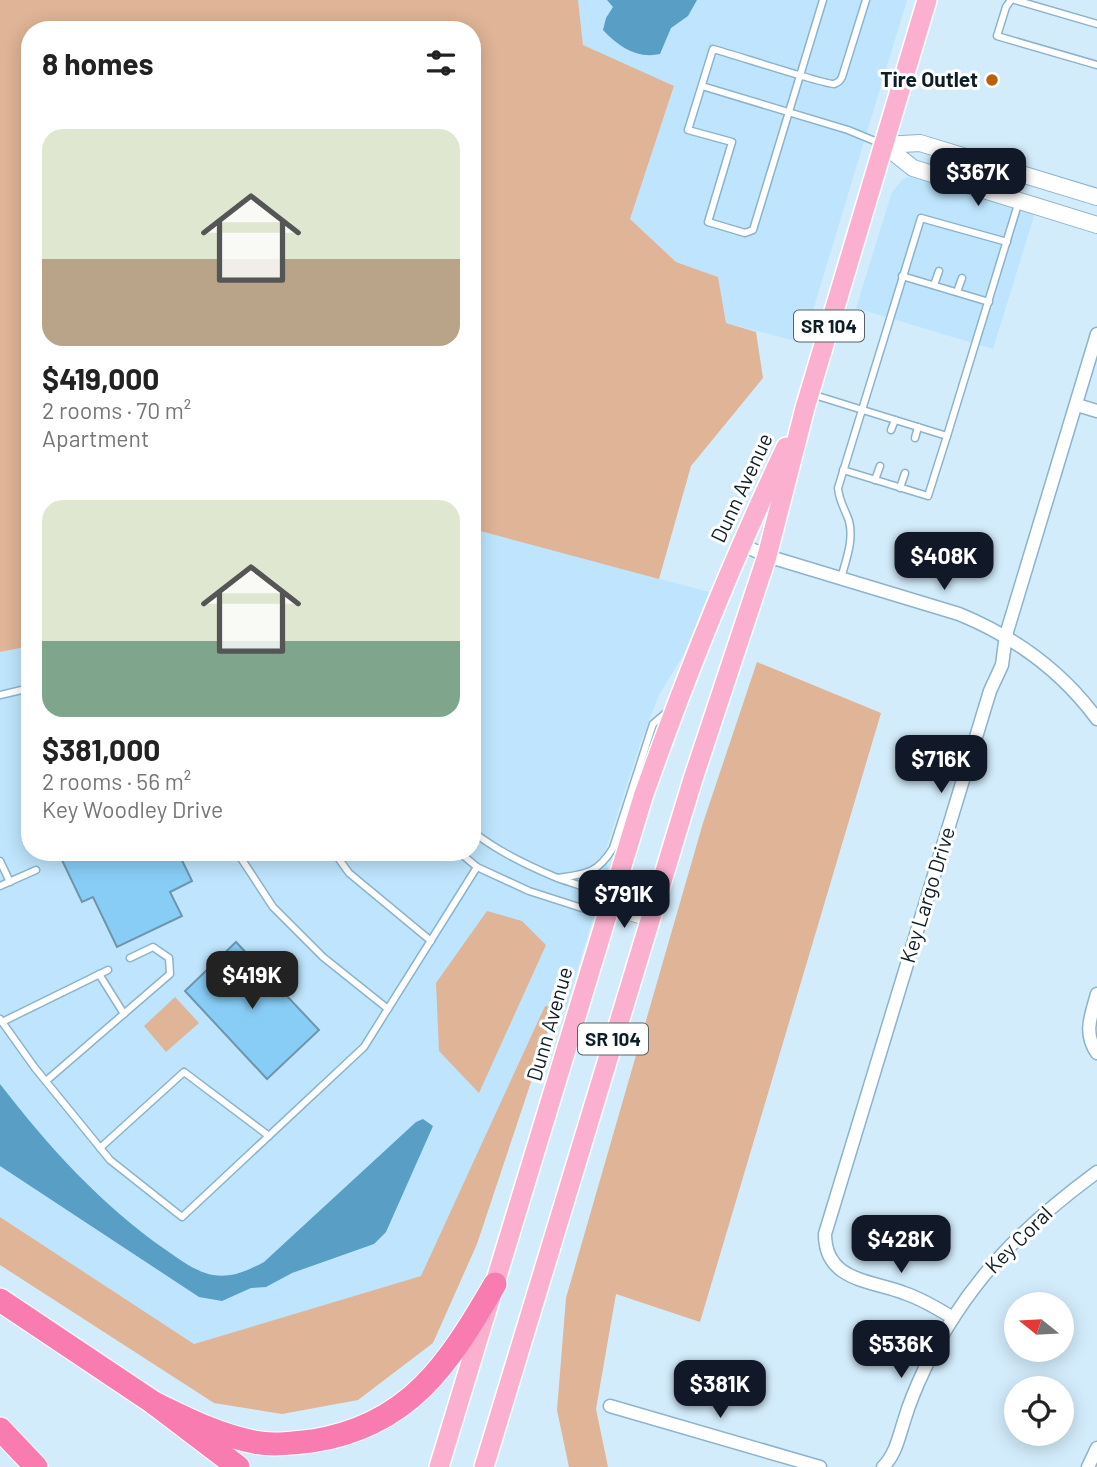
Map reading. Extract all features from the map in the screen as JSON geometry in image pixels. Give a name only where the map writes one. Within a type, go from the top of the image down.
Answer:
[{"type":"highway","points":[[155,1403],[211,1430],[256,1443],[284,1444],[306,1441],[333,1437],[358,1429],[381,1419],[429,1381],[451,1357],[495,1284]]},
{"type":"highway","points":[[0,1300],[155,1403],[238,1467]]},
{"type":"highway","points":[[0,1429],[36,1467]]},
{"type":"main road","name":"Dunn Avenue","points":[[484,1467],[650,917],[768,555],[807,401],[927,0]]},
{"type":"main road","name":"Dunn Avenue","points":[[439,1467],[643,797],[676,704],[740,544],[807,401]]},
{"type":"main road","points":[[609,905],[650,917]]},
{"type":"street","points":[[884,145],[920,143],[1097,197]]},
{"type":"street","points":[[884,145],[913,168],[1097,225]]},
{"type":"street","name":"Key Largo Drive","points":[[953,1318],[905,1293],[853,1277],[838,1268],[828,1257],[825,1234],[990,691],[1002,665],[1006,635],[1097,334]]},
{"type":"street","points":[[1077,405],[1097,411]]},
{"type":"street","points":[[740,544],[959,614],[1006,635],[1043,660],[1067,682],[1097,719]]},
{"type":"street","points":[[1097,994],[1088,1023],[1088,1036],[1097,1053]]},
{"type":"street","name":"Key Coral","points":[[883,1467],[894,1453],[918,1383],[953,1318],[995,1259],[1034,1221],[1097,1172]]},
{"type":"street","points":[[610,1406],[820,1467]]},
{"type":"street","points":[[1088,1467],[1097,1448]]},
{"type":"lane","points":[[823,0],[800,75],[788,112],[754,230],[745,233],[708,222],[732,142],[688,130],[713,49],[800,75],[832,84],[838,83],[866,0]]},
{"type":"lane","points":[[1097,24],[1013,0],[1006,7],[997,36],[1097,65]]},
{"type":"lane","points":[[702,86],[848,130],[884,145]]},
{"type":"lane","points":[[843,470],[928,496],[1019,201]]},
{"type":"lane","points":[[841,578],[850,546],[849,523],[839,499],[838,488],[921,218],[1007,242]]},
{"type":"lane","points":[[950,236],[953,227]]},
{"type":"lane","points":[[973,244],[976,234]]},
{"type":"lane","points":[[934,285],[939,271]]},
{"type":"lane","points":[[902,276],[989,302]]},
{"type":"lane","points":[[957,292],[962,278]]},
{"type":"lane","points":[[807,401],[862,409],[947,436]]},
{"type":"lane","points":[[891,430],[895,420]]},
{"type":"lane","points":[[915,438],[918,427]]},
{"type":"lane","points":[[875,480],[880,466]]},
{"type":"lane","points":[[900,488],[905,472]]},
{"type":"lane","points":[[0,695],[21,690]]},
{"type":"lane","points":[[558,878],[585,875],[600,867],[606,860],[613,848],[653,724],[676,704]]},
{"type":"lane","points":[[470,861],[529,891],[588,910],[609,905],[595,890],[558,878],[481,839]]},
{"type":"lane","points":[[243,861],[274,907],[323,957],[388,1009]]},
{"type":"lane","points":[[340,861],[349,873],[431,941]]},
{"type":"lane","points":[[0,862],[10,882]]},
{"type":"lane","points":[[108,970],[1,1020],[110,1160],[182,1217],[364,1047],[477,867]]},
{"type":"lane","points":[[0,886],[36,870]]},
{"type":"lane","points":[[46,1081],[170,974],[169,958],[153,947],[130,958]]},
{"type":"lane","points":[[99,974],[124,1014]]},
{"type":"lane","points":[[100,1148],[184,1072],[269,1136]]},
{"type":"shaded area","points":[[0,0],[578,0],[583,45],[674,86],[630,219],[676,262],[718,277],[726,323],[756,332],[763,378],[691,466],[659,579],[481,531],[481,21],[21,21],[21,648],[0,652]]},
{"type":"shaded area","points":[[578,0],[907,0],[803,343],[726,323],[718,277],[676,262],[630,219],[674,87],[583,45]]},
{"type":"shaded area","points":[[607,0],[697,0],[688,16],[671,28],[660,54],[644,55],[615,42],[603,30],[613,7]]},
{"type":"shaded area","points":[[911,176],[1035,213],[993,349],[856,308],[892,192],[903,179]]},
{"type":"shaded area","points":[[481,531],[709,592],[684,654],[659,695],[640,744],[604,855],[608,868],[566,1008],[545,1006],[422,1276],[194,1344],[0,1217],[0,652],[21,648],[21,861],[481,861]]},
{"type":"shaded area","points":[[757,662],[881,713],[700,1322],[616,1294],[596,1409],[608,1467],[569,1467],[557,1410],[566,1298],[703,823]]},
{"type":"shaded area","points":[[487,911],[522,921],[546,945],[479,1093],[439,1051],[436,983]]},
{"type":"shaded area","points":[[175,997],[199,1023],[166,1052],[144,1026]]},
{"type":"shaded area","points":[[545,1006],[556,1007],[477,1244],[433,1343],[358,1400],[282,1414],[214,1403],[0,1265],[0,1217],[194,1344],[421,1276]]},
{"type":"shaded area","points":[[0,1084],[56,1152],[119,1214],[182,1261],[213,1275],[239,1273],[264,1262],[416,1122],[423,1119],[433,1126],[386,1232],[374,1244],[292,1273],[266,1287],[251,1288],[222,1301],[199,1297],[0,1166]]},
{"type":"building","points":[[62,861],[182,861],[192,881],[170,892],[182,916],[117,947],[93,897],[82,902]]},
{"type":"building","points":[[236,942],[319,1030],[267,1079],[185,991]]},
{"type":"place","name":"Tire Outlet","points":[[992,80]]}]
